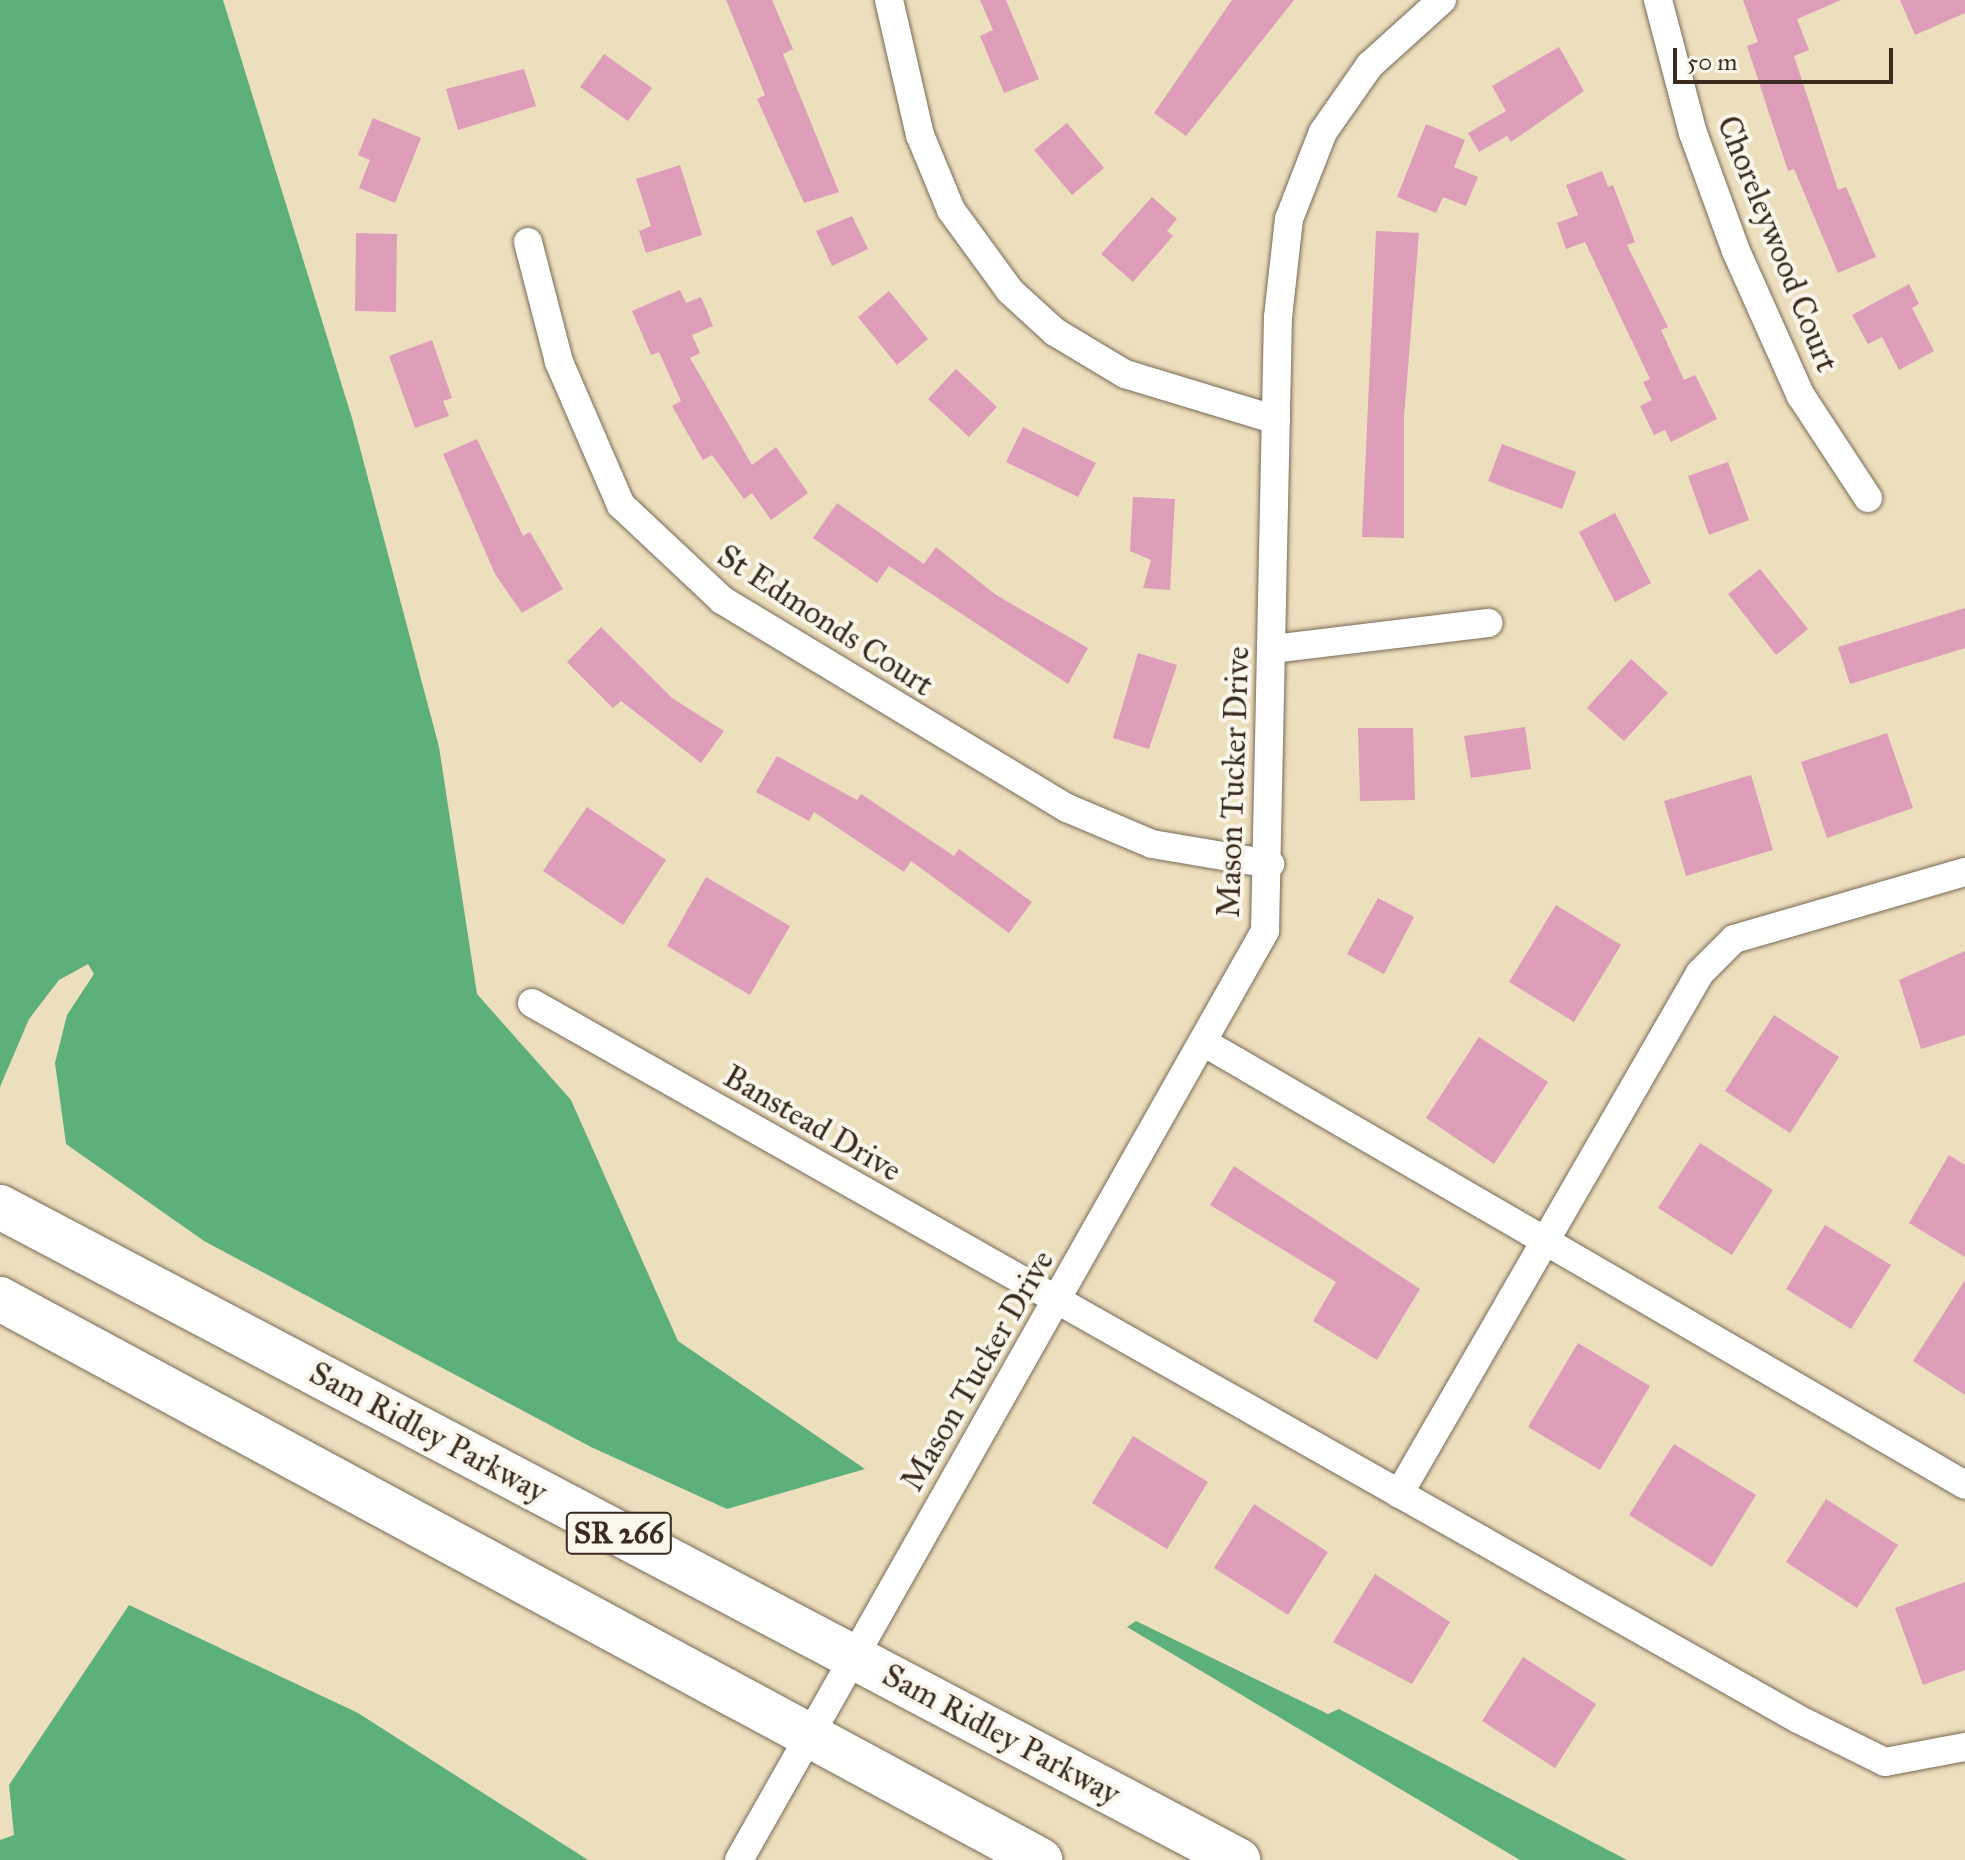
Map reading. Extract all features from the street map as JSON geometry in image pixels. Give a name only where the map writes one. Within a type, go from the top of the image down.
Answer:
[{"type":"main road","name":"Sam Ridley Parkway","points":[[0,1207],[1238,1860]]},
{"type":"main road","name":"SR 266","points":[[0,1299],[1040,1860]]},
{"type":"street","points":[[889,0],[920,135],[951,210],[1010,291],[1055,332],[1125,374],[1276,420]]},
{"type":"street","name":"Mason Tucker Drive","points":[[739,1860],[1057,1304],[1265,931],[1270,864],[1276,420],[1289,219],[1318,147],[1370,65],[1442,0]]},
{"type":"street","name":"Choreleywood Court","points":[[1658,0],[1693,133],[1736,251],[1801,396],[1868,498]]},
{"type":"street","name":"St Edmonds Court","points":[[528,242],[559,362],[621,505],[722,600],[1067,808],[1152,844],[1270,864]]},
{"type":"street","points":[[1273,649],[1488,623]]},
{"type":"street","points":[[1399,1494],[1546,1246],[1700,973],[1734,939],[1965,872]]},
{"type":"street","name":"Banstead Drive","points":[[532,1003],[1057,1304],[1885,1762],[1965,1747]]},
{"type":"street","points":[[1203,1042],[1546,1246],[1965,1485]]},
{"type":"green space","points":[[0,0],[223,0],[352,418],[439,747],[477,994],[571,1100],[678,1341],[865,1469],[727,1509],[591,1447],[204,1241],[66,1144],[55,1063],[67,1015],[94,974],[88,964],[59,980],[29,1019],[0,1087]]},
{"type":"green space","points":[[129,1605],[358,1713],[588,1860],[0,1860],[0,1840],[14,1835],[9,1785]]},
{"type":"green space","points":[[1136,1621],[1328,1714],[1339,1709],[1627,1860],[1520,1860],[1127,1627]]},
{"type":"building","points":[[726,0],[772,0],[793,49],[783,54],[839,192],[804,203],[757,99],[765,95]]},
{"type":"building","points":[[980,0],[1006,0],[1039,79],[1004,93],[980,36],[993,30]]},
{"type":"building","points":[[1232,0],[1294,0],[1186,136],[1154,113]]},
{"type":"building","points":[[1743,0],[1841,0],[1797,19],[1809,50],[1794,56],[1838,190],[1846,187],[1876,257],[1838,273],[1794,169],[1788,171],[1747,46],[1758,42]]},
{"type":"building","points":[[1900,0],[1965,0],[1965,13],[1915,35]]},
{"type":"building","points":[[1559,47],[1584,91],[1511,142],[1507,136],[1479,152],[1468,133],[1506,111],[1492,86]]},
{"type":"building","points":[[604,54],[652,88],[628,121],[580,87]]},
{"type":"building","points":[[524,69],[536,106],[458,130],[446,89]]},
{"type":"building","points":[[373,118],[421,138],[395,203],[359,188],[370,160],[358,155]]},
{"type":"building","points":[[1067,123],[1104,168],[1072,195],[1034,150]]},
{"type":"building","points":[[1426,124],[1465,140],[1454,167],[1478,177],[1466,206],[1443,197],[1436,213],[1397,197]]},
{"type":"building","points":[[680,165],[702,235],[646,253],[639,231],[651,226],[636,179]]},
{"type":"building","points":[[1602,171],[1608,187],[1613,185],[1635,242],[1627,245],[1668,327],[1661,330],[1684,380],[1695,375],[1717,419],[1671,442],[1665,430],[1654,435],[1640,406],[1652,400],[1643,382],[1650,379],[1585,242],[1566,249],[1557,223],[1578,215],[1566,185]]},
{"type":"building","points":[[1152,197],[1177,219],[1167,231],[1173,236],[1133,282],[1101,254]]},
{"type":"building","points":[[852,216],[868,249],[832,266],[816,231]]},
{"type":"building","points":[[1376,231],[1419,233],[1404,417],[1404,538],[1362,537]]},
{"type":"building","points":[[356,233],[397,234],[396,312],[355,311]]},
{"type":"building","points":[[1909,284],[1919,304],[1912,308],[1934,351],[1899,370],[1882,337],[1868,344],[1852,315]]},
{"type":"building","points":[[680,290],[686,303],[701,297],[713,326],[692,335],[700,353],[690,358],[752,465],[776,447],[808,493],[771,520],[752,493],[744,499],[712,455],[703,460],[672,406],[681,401],[659,352],[651,355],[632,311]]},
{"type":"building","points":[[889,291],[928,339],[897,365],[858,317]]},
{"type":"building","points":[[432,340],[452,398],[443,401],[449,416],[415,428],[389,356]]},
{"type":"building","points":[[956,369],[997,407],[969,437],[928,399]]},
{"type":"building","points":[[1023,427],[1096,463],[1078,497],[1006,462]]},
{"type":"building","points":[[477,439],[523,536],[530,532],[563,589],[522,613],[495,574],[443,454]]},
{"type":"building","points":[[1502,444],[1576,472],[1562,509],[1488,481]]},
{"type":"building","points":[[1728,462],[1749,520],[1709,535],[1688,476]]},
{"type":"building","points":[[1133,497],[1175,499],[1170,590],[1143,588],[1151,560],[1130,551]]},
{"type":"building","points":[[837,503],[924,564],[936,547],[996,595],[1088,648],[1068,684],[889,566],[877,583],[813,538]]},
{"type":"building","points":[[1615,513],[1651,583],[1615,602],[1579,532]]},
{"type":"building","points":[[1760,569],[1808,629],[1776,655],[1728,594]]},
{"type":"building","points":[[1965,608],[1965,648],[1850,684],[1838,647]]},
{"type":"building","points":[[601,627],[672,698],[724,731],[701,763],[621,701],[613,708],[567,662]]},
{"type":"building","points":[[1138,653],[1177,665],[1149,749],[1113,738]]},
{"type":"building","points":[[1631,659],[1668,693],[1624,741],[1587,708]]},
{"type":"building","points":[[1525,727],[1531,769],[1471,778],[1464,736]]},
{"type":"building","points":[[1358,728],[1413,728],[1415,800],[1360,801]]},
{"type":"building","points":[[1887,733],[1913,808],[1827,838],[1801,762]]},
{"type":"building","points":[[777,756],[857,800],[861,794],[954,856],[959,849],[1032,902],[1009,933],[911,861],[904,872],[814,812],[809,821],[756,792]]},
{"type":"building","points":[[1751,775],[1773,850],[1686,876],[1664,801]]},
{"type":"building","points":[[587,807],[666,860],[623,925],[543,871]]},
{"type":"building","points":[[706,877],[790,926],[750,995],[667,946]]},
{"type":"building","points":[[1378,898],[1414,917],[1384,974],[1347,954]]},
{"type":"building","points":[[1556,905],[1621,945],[1574,1022],[1509,982]]},
{"type":"building","points":[[1965,951],[1965,1035],[1921,1049],[1899,980]]},
{"type":"building","points":[[1774,1015],[1839,1057],[1790,1133],[1725,1091]]},
{"type":"building","points":[[1479,1037],[1548,1082],[1494,1164],[1426,1118]]},
{"type":"building","points":[[1700,1143],[1773,1190],[1732,1255],[1658,1208]]},
{"type":"building","points":[[1949,1155],[1965,1165],[1965,1257],[1909,1223]]},
{"type":"building","points":[[1234,1166],[1420,1289],[1377,1360],[1313,1321],[1336,1282],[1210,1205]]},
{"type":"building","points":[[1825,1225],[1891,1265],[1851,1329],[1786,1289]]},
{"type":"building","points":[[1965,1280],[1965,1395],[1913,1361]]},
{"type":"building","points":[[1578,1343],[1650,1386],[1600,1470],[1528,1427]]},
{"type":"building","points":[[1133,1436],[1208,1482],[1167,1549],[1092,1503]]},
{"type":"building","points":[[1674,1444],[1756,1495],[1712,1567],[1629,1515]]},
{"type":"building","points":[[1826,1499],[1898,1545],[1857,1608],[1786,1562]]},
{"type":"building","points":[[1254,1504],[1328,1552],[1288,1615],[1214,1568]]},
{"type":"building","points":[[1375,1574],[1450,1622],[1412,1684],[1333,1642]]},
{"type":"building","points":[[1965,1582],[1965,1670],[1923,1685],[1895,1608]]},
{"type":"building","points":[[1523,1657],[1596,1704],[1555,1768],[1482,1721]]}]
